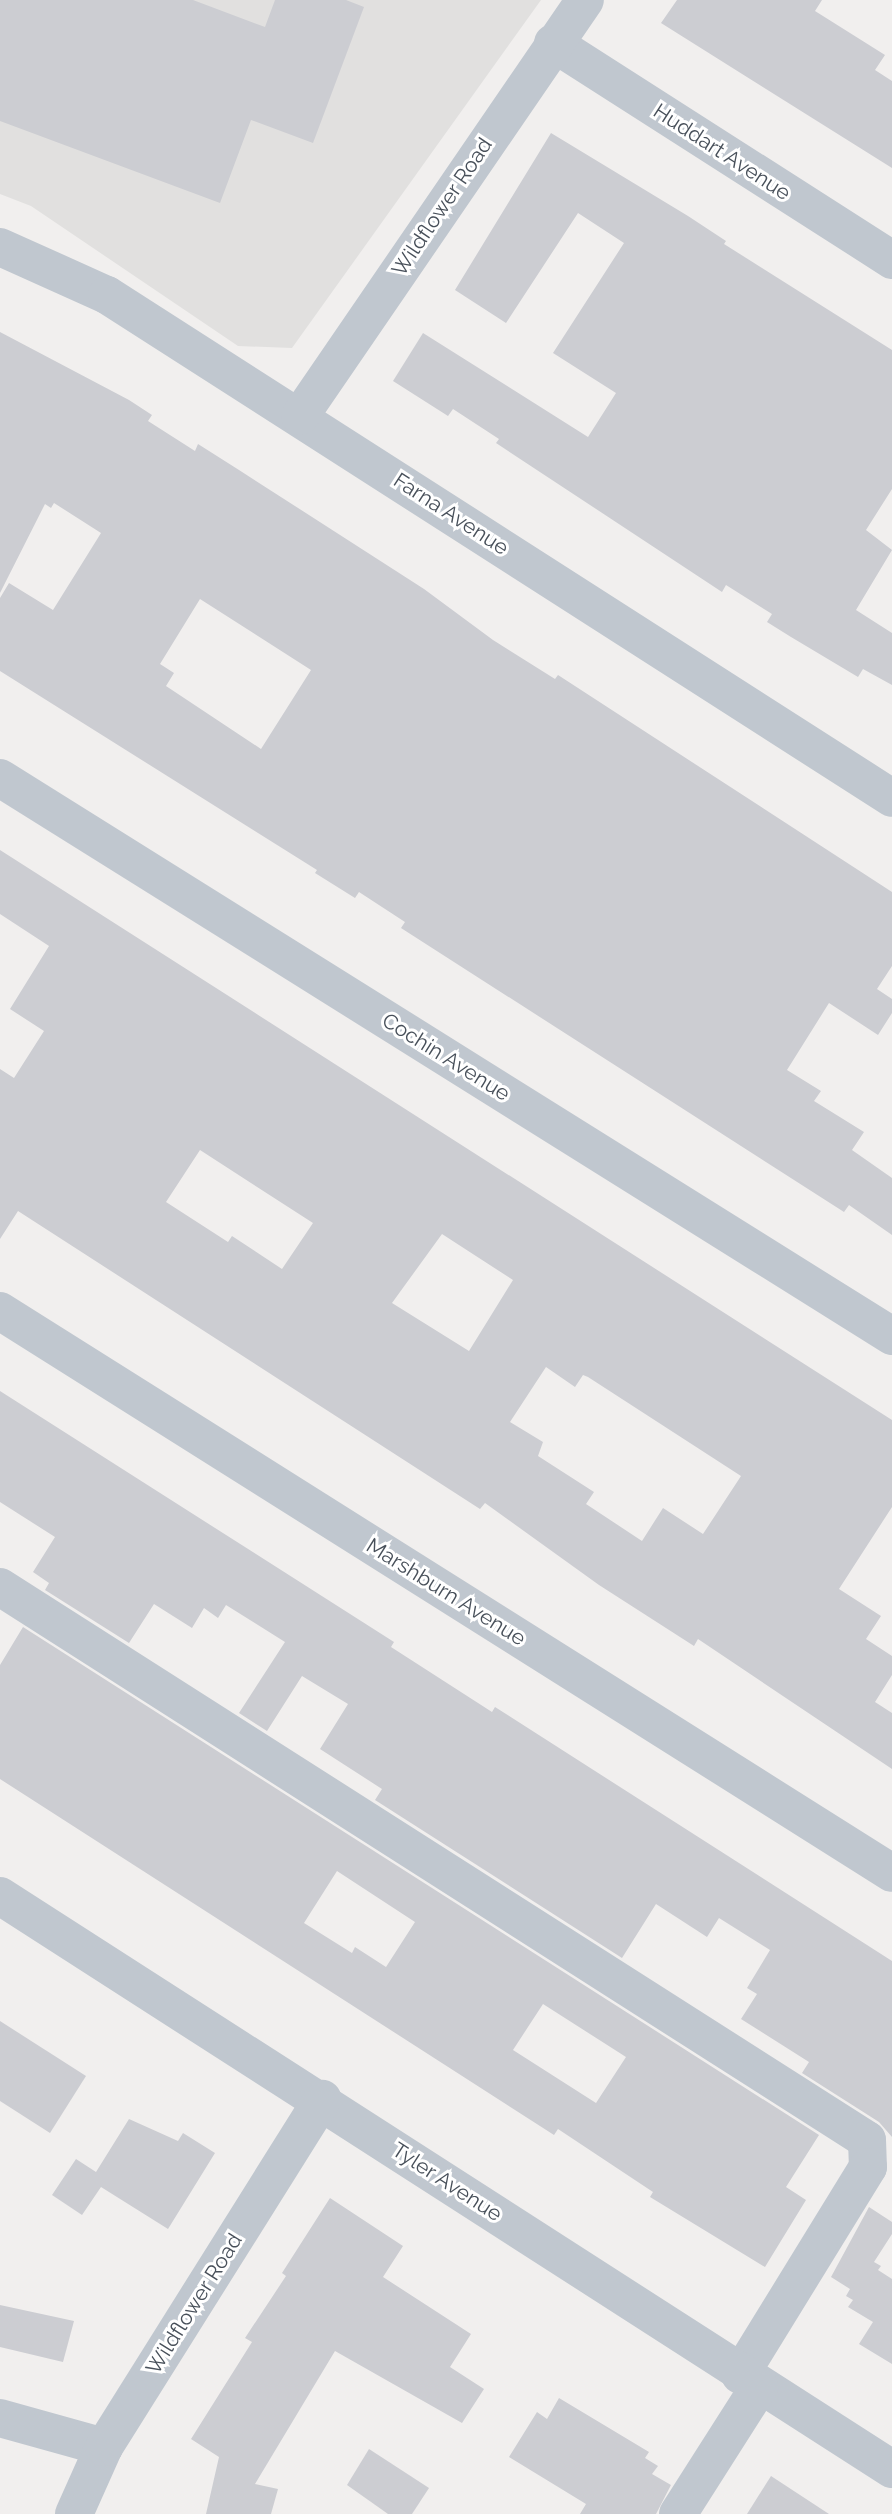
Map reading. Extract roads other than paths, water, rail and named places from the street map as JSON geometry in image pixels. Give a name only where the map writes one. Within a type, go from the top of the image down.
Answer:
[{"type":"street","name":"Wildflower Road","points":[[300,416],[585,0]]},
{"type":"street","name":"Huddart Avenue","points":[[553,43],[892,260]]},
{"type":"street","name":"Farna Avenue","points":[[0,247],[107,295],[300,416],[892,798]]},
{"type":"street","name":"Cochin Avenue","points":[[0,778],[892,1336]]},
{"type":"street","name":"Marshburn Avenue","points":[[0,1311],[892,1873]]},
{"type":"street","points":[[0,1587],[867,2140],[868,2166],[678,2514]]},
{"type":"street","name":"Tyler Avenue","points":[[0,1896],[322,2099],[750,2381],[892,2469]]},
{"type":"street","name":"Wildflower Road","points":[[74,2514],[104,2447],[322,2099]]},
{"type":"street","points":[[0,2418],[104,2447]]}]
